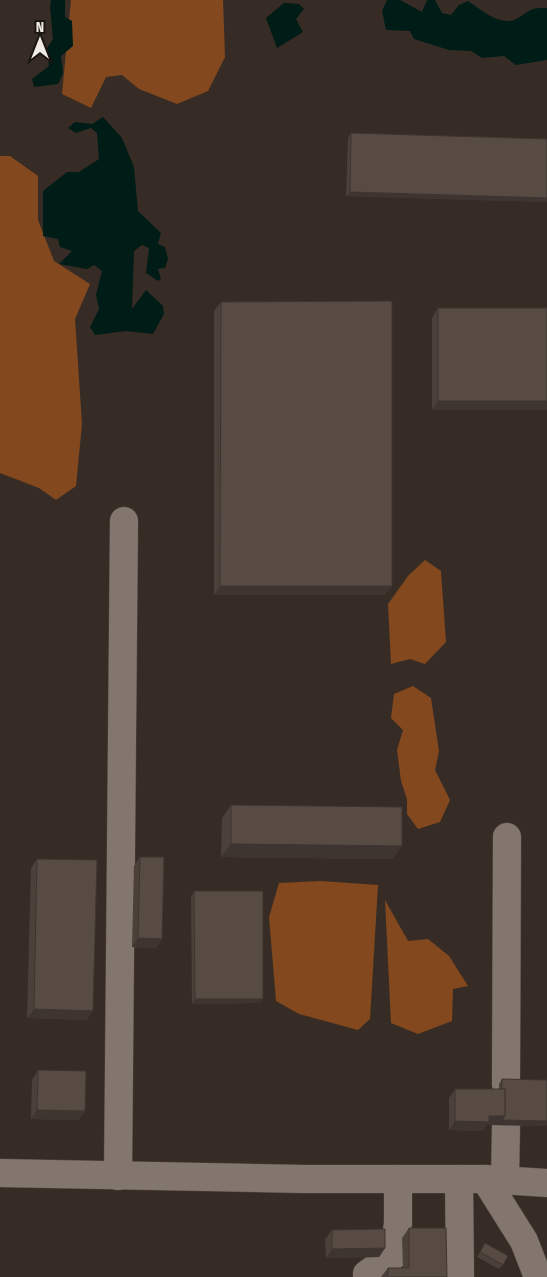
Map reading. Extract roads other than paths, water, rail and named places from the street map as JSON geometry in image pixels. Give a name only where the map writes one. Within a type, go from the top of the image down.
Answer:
[{"type":"street","points":[[118,1176],[124,521]]},
{"type":"street","points":[[506,1084],[507,837]]},
{"type":"street","points":[[460,1277],[483,1180],[506,1125]]},
{"type":"street","points":[[0,1173],[305,1179],[483,1180],[547,1183]]},
{"type":"street","points":[[367,1277],[367,1274],[394,1255],[398,1224],[398,1179]]},
{"type":"street","points":[[483,1180],[524,1241],[538,1277]]},
{"type":"water","points":[[51,0],[65,0],[65,17],[72,21],[73,46],[61,56],[63,73],[58,84],[34,87],[32,79],[49,66],[47,48],[53,39]]},
{"type":"water","points":[[387,0],[400,0],[422,12],[427,0],[435,0],[442,13],[451,15],[459,5],[468,1],[492,17],[505,21],[512,21],[534,9],[547,8],[547,60],[516,65],[504,56],[482,58],[471,51],[449,50],[414,39],[410,31],[386,30],[382,11]]},
{"type":"water","points":[[284,3],[299,4],[304,9],[296,19],[303,32],[277,48],[266,18]]},
{"type":"water","points":[[103,117],[122,138],[134,167],[138,211],[161,233],[158,244],[165,247],[168,259],[165,268],[158,269],[161,279],[158,281],[146,273],[149,248],[142,245],[134,251],[132,309],[146,290],[163,306],[164,314],[153,334],[126,331],[95,335],[90,327],[99,309],[96,295],[102,271],[94,265],[87,269],[59,264],[72,251],[60,247],[58,239],[43,236],[43,191],[67,172],[79,172],[99,159],[97,133],[91,128],[76,133],[68,128],[75,122],[92,124]]}]
